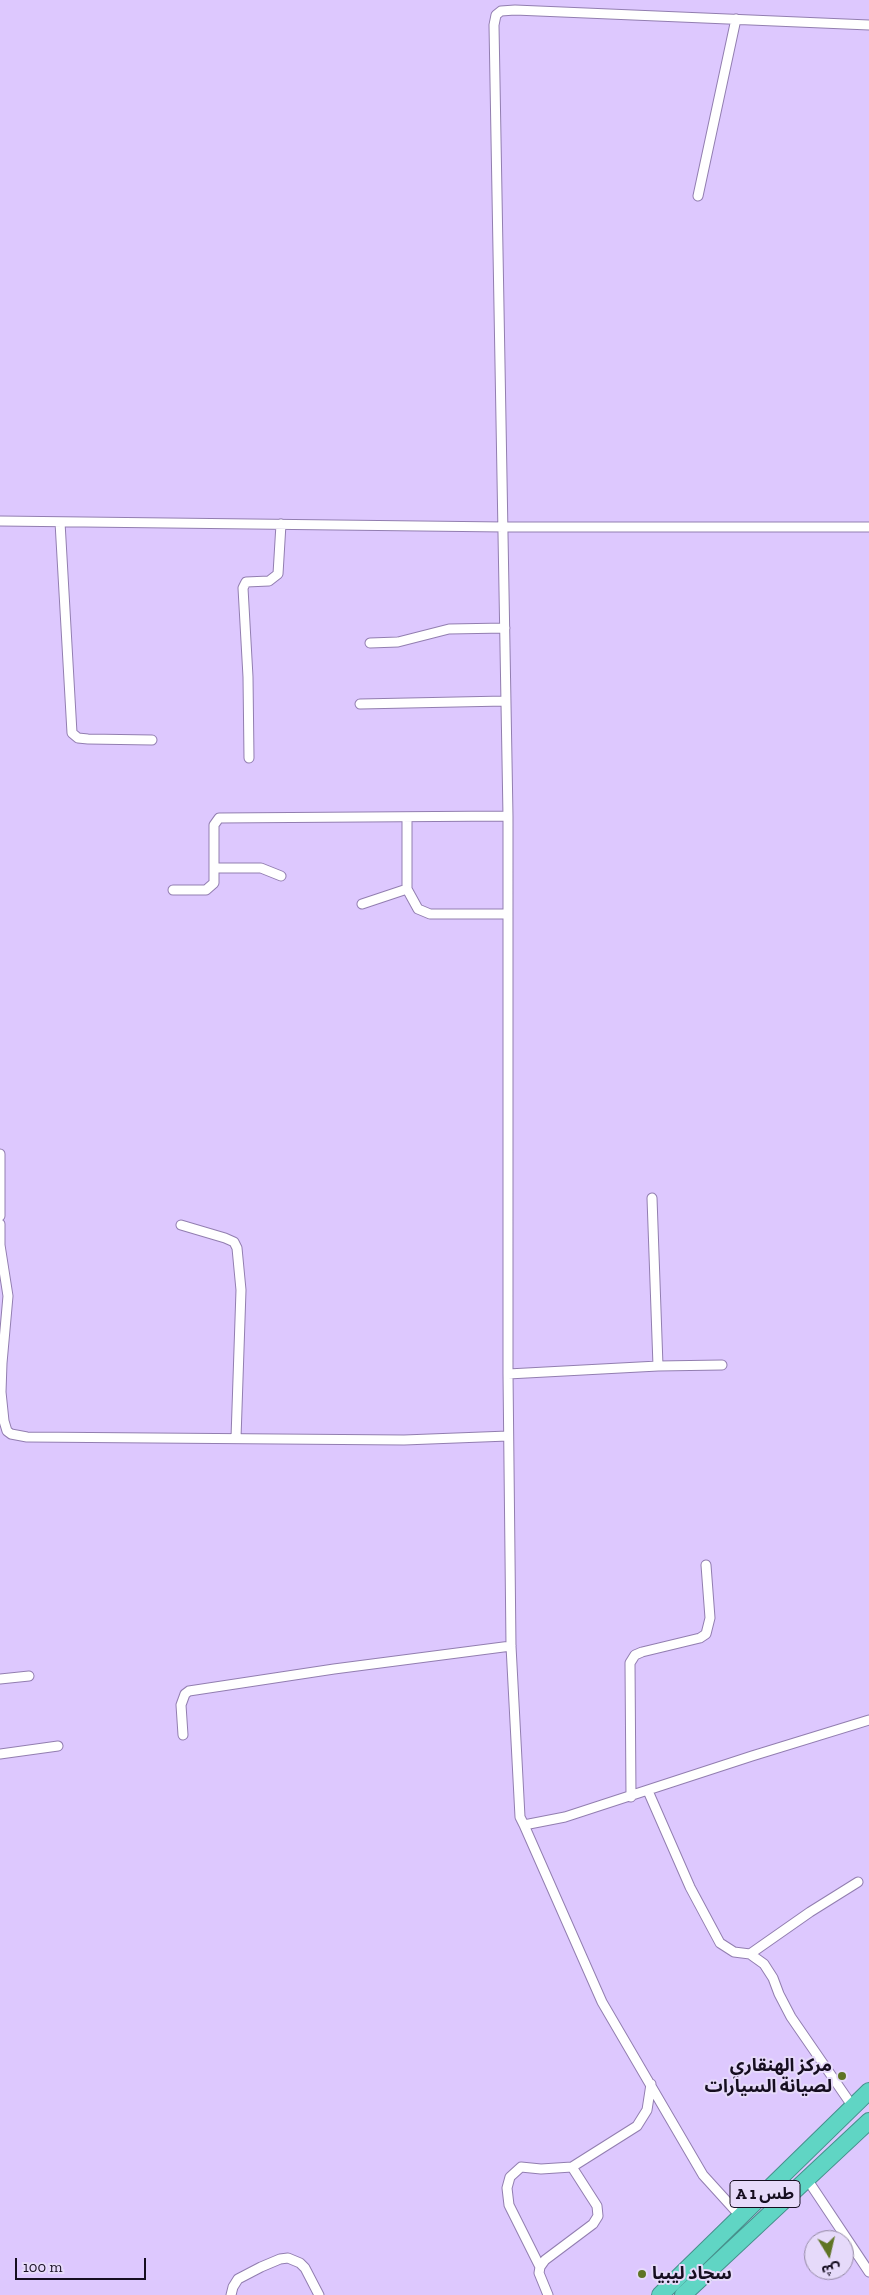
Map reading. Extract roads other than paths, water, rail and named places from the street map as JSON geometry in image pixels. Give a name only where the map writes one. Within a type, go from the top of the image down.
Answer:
[{"type":"highway","name":"A 1 طس","points":[[660,2295],[742,2218],[869,2092]]},
{"type":"highway","name":"A 1 طس","points":[[684,2295],[869,2121]]},
{"type":"street","points":[[742,2218],[703,2175],[602,2002],[520,1817],[517,1790],[511,1646],[508,1436],[508,816],[494,25],[496,15],[501,11],[515,10],[869,25]]},
{"type":"street","points":[[698,196],[736,19]]},
{"type":"street","points":[[0,521],[504,527],[869,526]]},
{"type":"street","points":[[60,522],[72,733],[74,736],[83,739],[152,740]]},
{"type":"street","points":[[249,758],[243,588],[246,582],[269,581],[278,574],[282,524]]},
{"type":"street","points":[[370,643],[398,642],[449,629],[505,628]]},
{"type":"street","points":[[360,704],[505,701]]},
{"type":"street","points":[[173,890],[206,890],[211,888],[215,878],[214,825],[219,818],[508,816]]},
{"type":"street","points":[[406,817],[407,889],[418,909],[430,914],[508,914]]},
{"type":"street","points":[[215,868],[260,868],[282,876]]},
{"type":"street","points":[[362,904],[407,889]]},
{"type":"street","points":[[0,1154],[0,1216]]},
{"type":"street","points":[[652,1198],[658,1366]]},
{"type":"street","points":[[0,1224],[0,1244],[8,1296],[1,1392],[7,1432],[16,1436],[404,1440],[508,1436]]},
{"type":"street","points":[[181,1225],[225,1238],[234,1242],[237,1248],[241,1290],[236,1438]]},
{"type":"street","points":[[508,1374],[658,1366],[722,1365]]},
{"type":"street","points":[[631,1797],[630,1663],[635,1655],[642,1652],[700,1638],[706,1634],[710,1618],[706,1565]]},
{"type":"street","points":[[183,1735],[180,1705],[184,1694],[190,1691],[334,1669],[511,1646]]},
{"type":"street","points":[[0,1679],[29,1676]]},
{"type":"street","points":[[524,1825],[559,1819],[869,1720]]},
{"type":"street","points":[[0,1754],[58,1746]]},
{"type":"street","points":[[648,1791],[690,1887],[720,1943],[734,1952],[750,1954],[764,1964],[773,1978],[791,2017],[853,2107]]},
{"type":"street","points":[[750,1954],[810,1912],[858,1882]]},
{"type":"street","points":[[540,2267],[508,2205],[507,2188],[510,2176],[521,2167],[541,2169],[572,2167],[637,2126],[648,2110],[651,2084]]},
{"type":"street","points":[[548,2295],[539,2273],[544,2260],[593,2224],[598,2216],[597,2206],[572,2167]]},
{"type":"street","points":[[807,2180],[869,2272]]},
{"type":"street","points":[[231,2295],[238,2279],[280,2259],[288,2258],[300,2263],[305,2268],[319,2295]]},
{"type":"place","name":"مركز الهنقاري لصيانة السيارات","points":[[842,2076]]},
{"type":"place","name":"سجاد ليبيا","points":[[642,2274]]}]
